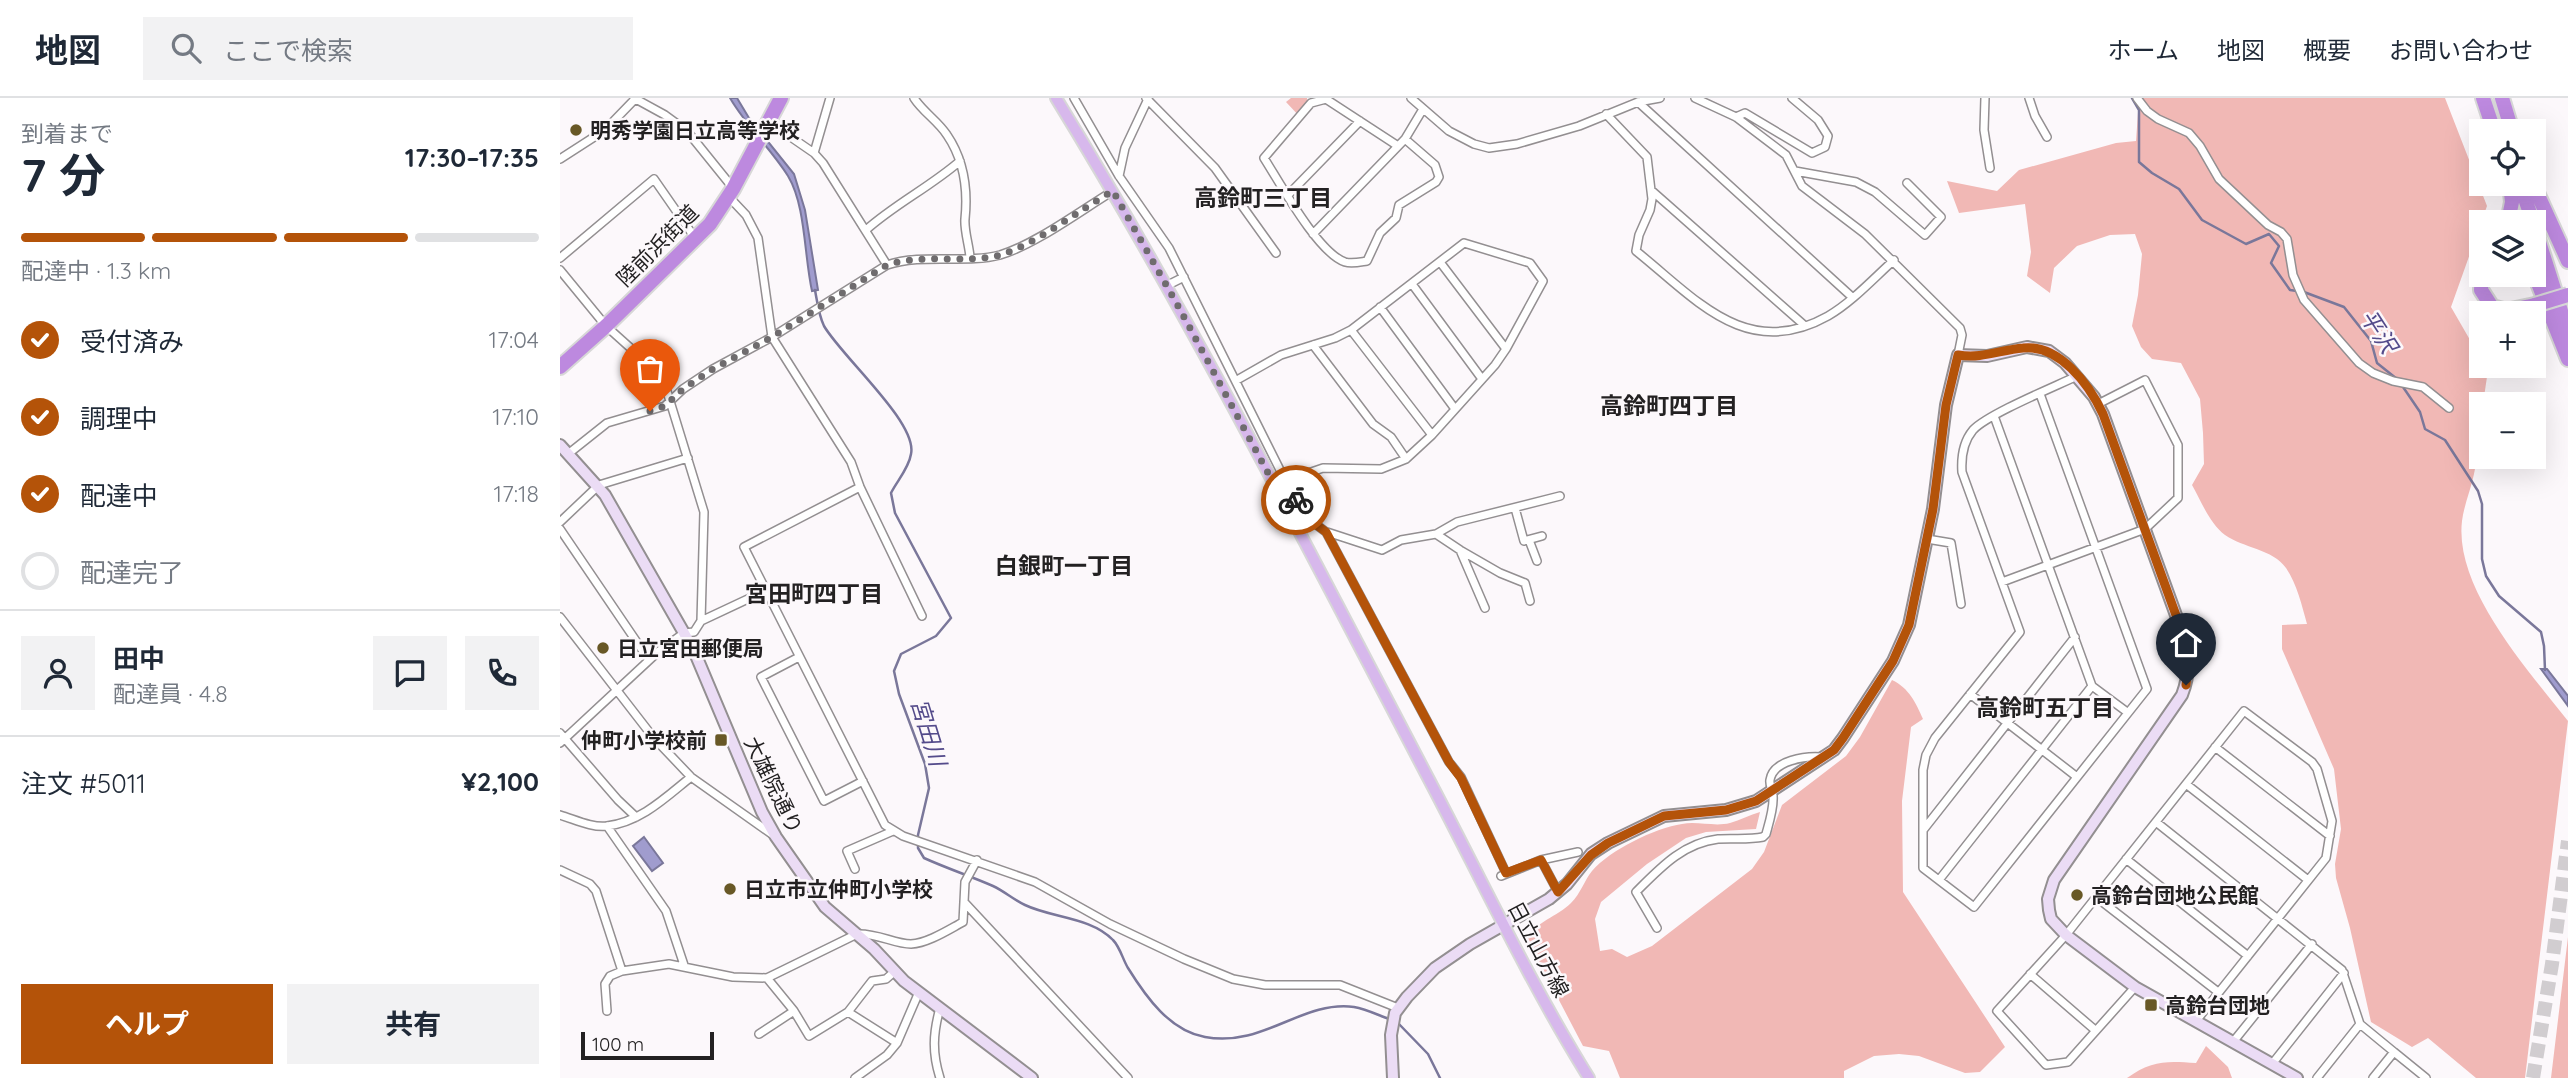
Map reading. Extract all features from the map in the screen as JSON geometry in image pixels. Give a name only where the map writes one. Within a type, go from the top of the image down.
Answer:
[{"type":"highway","name":"陸前浜街道","points":[[560,367],[607,326],[710,225],[731,193],[781,98]]},
{"type":"highway","points":[[2483,98],[2490,119]]},
{"type":"highway","points":[[2502,98],[2509,119]]},
{"type":"highway","points":[[2538,196],[2568,261]]},
{"type":"highway","points":[[2546,264],[2568,333]]},
{"type":"highway","points":[[2484,287],[2487,302],[2498,309],[2514,310],[2568,295]]},
{"type":"highway","points":[[2540,287],[2568,359]]},
{"type":"main road","name":"日立山方線","points":[[1056,98],[1113,191],[1280,483],[1504,925],[1589,1078]]},
{"type":"street","points":[[560,159],[605,130],[634,98],[687,131],[746,215],[758,238],[772,337],[851,462],[922,616]]},
{"type":"street","points":[[814,153],[830,98]]},
{"type":"street","points":[[914,98],[946,132],[957,150],[966,185],[968,210],[965,220],[970,257]]},
{"type":"street","points":[[1074,98],[1119,176],[1159,232],[1184,277],[1237,380],[1280,483],[1306,517],[1326,532],[1382,550],[1401,540],[1436,534],[1457,522],[1560,496]]},
{"type":"street","points":[[1307,98],[1308,107]]},
{"type":"street","points":[[1411,98],[1449,131],[1474,144],[1489,148],[1517,144],[1579,126],[1638,102],[1660,98]]},
{"type":"street","points":[[1394,1078],[1391,1027],[1397,1011],[1435,968],[1558,892],[1599,848],[1653,820],[1676,813],[1743,806],[1823,757],[1843,738],[1901,647],[1915,604],[1946,405],[1962,335],[1960,328],[1894,260],[1802,186],[1786,155],[1736,117],[1698,98]]},
{"type":"street","points":[[1736,117],[1745,113],[1812,153],[1825,147],[1828,136],[1818,120],[1792,98]]},
{"type":"street","points":[[1985,98],[1984,130],[1990,168]]},
{"type":"street","points":[[2029,98],[2047,137]]},
{"type":"street","points":[[2137,98],[2147,111],[2158,119],[2189,133],[2219,178],[2268,225],[2287,239],[2293,275],[2304,300],[2359,363],[2373,373],[2393,381],[2423,387],[2449,408]]},
{"type":"street","points":[[1119,176],[1125,148],[1148,99],[1214,169],[1276,253]]},
{"type":"street","points":[[1398,146],[1326,99],[1311,103],[1264,158],[1314,234],[1341,260],[1349,263],[1367,261],[1380,233],[1396,218],[1399,205],[1436,182],[1439,177],[1435,165],[1405,139]]},
{"type":"street","points":[[1638,102],[1852,297]]},
{"type":"street","points":[[1314,234],[1405,139],[1423,109]]},
{"type":"street","points":[[1606,114],[1647,158],[1651,190],[1650,210],[1636,251],[1727,322],[1740,328],[1769,333],[1826,317],[1894,260]]},
{"type":"street","points":[[1288,195],[1360,121]]},
{"type":"street","points":[[768,125],[814,153],[887,265]]},
{"type":"street","points":[[866,230],[889,209],[940,179],[960,161]]},
{"type":"street","points":[[1795,171],[1856,182],[1875,192],[1925,235],[1941,217],[1907,183]]},
{"type":"street","points":[[560,257],[654,178],[696,239]]},
{"type":"street","points":[[1651,190],[1804,325]]},
{"type":"street","points":[[564,450],[607,423],[665,406],[670,399],[713,369],[772,337],[887,265],[907,260],[998,255],[1025,244],[1113,191]]},
{"type":"street","points":[[1237,380],[1281,355],[1335,338],[1351,330],[1464,243],[1530,264],[1544,281],[1506,349],[1432,435],[1406,459],[1381,469],[1323,468],[1280,483]]},
{"type":"street","points":[[1440,262],[1506,349]]},
{"type":"street","points":[[560,270],[607,326],[655,370],[665,386],[704,512],[701,621],[694,632],[684,633],[649,660],[562,738],[636,817]]},
{"type":"street","points":[[1166,286],[1184,277]]},
{"type":"street","points":[[1412,284],[1482,379]]},
{"type":"street","points":[[1380,307],[1455,408]]},
{"type":"street","points":[[1351,330],[1432,435]]},
{"type":"street","points":[[1313,345],[1373,424],[1391,436],[1406,459]]},
{"type":"street","points":[[1958,355],[1977,357],[2016,349],[2037,348],[2058,357],[2077,376],[2098,404],[2146,529],[2185,640],[2189,659],[2188,675],[2175,707],[2054,880],[2048,899],[2051,919],[2066,935],[2135,987],[2297,1078]]},
{"type":"street","points":[[2039,394],[2147,689],[1974,907],[1923,868],[1923,770],[1926,755],[1935,738],[2020,632],[1964,480],[1961,462],[1963,451],[1974,430],[1994,416],[2039,394],[2077,376]]},
{"type":"street","points":[[2002,582],[2146,529],[2178,498],[2178,445],[2145,380],[2098,404]]},
{"type":"street","points":[[1994,416],[2092,686],[2127,712]]},
{"type":"street","name":"大雄院通り","points":[[564,450],[599,485],[684,633],[695,653],[750,788],[776,837],[825,907],[894,972],[1032,1078]]},
{"type":"street","points":[[560,522],[599,485],[688,458]]},
{"type":"street","points":[[860,486],[744,547],[881,818],[893,831],[1035,882],[1110,924],[1184,959],[1233,978],[1265,985],[1340,985],[1397,1011]]},
{"type":"street","points":[[1515,508],[1524,541],[1542,536]]},
{"type":"street","points":[[560,529],[649,660]]},
{"type":"street","points":[[1326,532],[1449,762],[1461,778],[1504,874],[1541,860],[1578,852]]},
{"type":"street","points":[[1436,534],[1500,573],[1525,583],[1530,601]]},
{"type":"street","points":[[1927,539],[1951,542],[1961,604]]},
{"type":"street","points":[[1529,540],[1537,561]]},
{"type":"street","points":[[1460,550],[1485,608]]},
{"type":"street","points":[[701,621],[765,591]]},
{"type":"street","points":[[560,617],[653,737],[691,777],[776,837]]},
{"type":"street","points":[[1923,830],[2075,637]]},
{"type":"street","points":[[799,657],[761,677],[824,801],[863,781]]},
{"type":"street","points":[[1939,880],[2092,686]]},
{"type":"street","points":[[1970,694],[2077,777]]},
{"type":"street","points":[[2135,987],[2068,1062],[2046,1065],[1997,1011],[2066,935],[2244,711],[2312,762],[2317,769],[2332,821],[2330,836],[2326,858],[2196,1021]]},
{"type":"street","points":[[2216,747],[2330,836]]},
{"type":"street","points":[[560,815],[593,825],[607,826],[650,810],[691,777]]},
{"type":"street","points":[[2186,784],[2308,880]]},
{"type":"street","points":[[1657,929],[1636,892],[1662,866],[1692,846],[1721,839],[1763,837],[1768,828],[1772,790]]},
{"type":"street","points":[[2155,822],[2312,944],[2344,973],[2360,1024],[2426,1078]]},
{"type":"street","points":[[607,826],[666,911],[684,965]]},
{"type":"street","points":[[855,869],[847,851],[893,831]]},
{"type":"street","points":[[2126,859],[2248,956]]},
{"type":"street","points":[[607,1012],[605,984],[610,976],[622,971],[655,965],[684,965],[733,978],[767,978],[856,934],[872,933],[912,944],[935,937],[963,922],[965,883],[977,860]]},
{"type":"street","points":[[1541,860],[1558,892]]},
{"type":"street","points":[[560,870],[590,884],[596,891],[622,971]]},
{"type":"street","points":[[2096,897],[2218,992]]},
{"type":"street","points":[[964,902],[1128,1078]]},
{"type":"street","points":[[2233,1042],[2312,944]]},
{"type":"street","points":[[767,978],[794,1011],[808,1036],[848,1012],[872,981],[886,979],[894,972]]},
{"type":"street","points":[[2272,1063],[2344,973]]},
{"type":"street","points":[[2030,974],[2095,1030]]},
{"type":"street","points":[[855,1078],[887,1055],[897,1044],[919,992]]},
{"type":"street","points":[[940,1008],[934,1032],[935,1063],[940,1078]]},
{"type":"street","points":[[759,1034],[794,1011]]},
{"type":"street","points":[[848,1012],[897,1044]]},
{"type":"street","points":[[2317,1078],[2360,1024]]},
{"type":"street","points":[[2373,1078],[2393,1052]]},
{"type":"shaded area","points":[[730,98],[737,98],[749,118],[794,174],[805,210],[818,290],[812,291],[794,188],[781,166]]},
{"type":"shaded area","points":[[1291,98],[1307,98],[1308,107],[1300,117],[1286,102]]},
{"type":"shaded area","points":[[2139,98],[2445,98],[2469,160],[2469,196],[2483,196],[2487,206],[2486,210],[2469,210],[2469,256],[2451,307],[2469,338],[2469,378],[2487,378],[2485,392],[2469,392],[2469,469],[2475,469],[2462,521],[2463,547],[2470,574],[2497,628],[2568,721],[2525,1078],[2476,1078],[2428,1038],[2412,1047],[2371,1022],[2336,878],[2335,864],[2341,829],[2334,769],[2282,649],[2282,625],[2307,624],[2301,603],[2286,568],[2274,557],[2225,535],[2210,519],[2192,485],[2204,464],[2200,399],[2181,363],[2152,359],[2141,347],[2132,326],[2142,254],[2135,234],[2110,235],[2077,246],[2054,268],[2050,293],[2027,276],[2031,252],[2025,204],[1959,213],[1947,181],[1997,191],[2019,170],[2116,143],[2136,141]]},
{"type":"shaded area","points":[[2541,669],[2547,669],[2568,696],[2568,706]]},
{"type":"shaded area","points":[[1892,680],[1915,702],[1923,719],[1911,727],[1902,801],[1903,892],[2005,1047],[1980,1072],[1965,1073],[1919,1056],[1899,1054],[1874,1056],[1844,1071],[1844,1078],[1620,1078],[1609,1051],[1583,1046],[1527,939],[1531,933],[1571,903],[1600,863],[1634,841],[1671,826],[1688,823],[1724,824],[1760,812],[1756,829],[1706,832],[1686,838],[1647,864],[1601,902],[1595,919],[1600,951],[1612,949],[1627,957],[1652,946],[1752,869],[1764,852],[1782,805],[1846,756],[1860,737]]},
{"type":"shaded area","points":[[644,837],[663,863],[652,871],[633,846]]},
{"type":"shaded area","points":[[2568,937],[2568,1078],[2551,1078]]},
{"type":"shaded area","points":[[2206,1046],[2228,1067],[2232,1078],[2127,1078],[2160,1063],[2196,1063]]},
{"type":"waterway","name":"平沢","points":[[2132,98],[2139,110],[2139,162],[2179,189],[2202,220],[2246,244],[2269,234],[2279,246],[2271,263],[2290,290],[2304,292],[2344,307],[2371,341],[2377,363],[2397,379]]},
{"type":"waterway","name":"宮田川","points":[[815,290],[824,326],[891,408],[910,441],[910,459],[891,493],[895,513],[951,618],[936,636],[901,654],[894,671],[899,694],[925,764],[929,788],[918,835],[918,848],[924,858],[993,886],[1025,905],[1083,922],[1104,932],[1115,943],[1128,968],[1151,1001],[1170,1020],[1192,1034],[1226,1039],[1245,1036],[1317,1010],[1335,1007],[1354,1007],[1389,1019]]},
{"type":"waterway","name":"平沢","points":[[2401,384],[2420,412],[2425,429],[2445,440],[2478,491],[2482,504],[2482,559],[2486,576],[2499,596],[2541,632],[2545,670]]},
{"type":"waterway","name":"宮田川","points":[[1398,1023],[1428,1054],[1440,1078]]},
{"type":"tunnel","points":[[2533,1078],[2552,964],[2568,841]]},
{"type":"way so far","points":[[650,411],[665,406],[670,399],[713,369],[772,337],[887,265],[907,260],[998,255],[1025,244],[1113,191],[1275,486],[1285,481],[1296,500]]},
{"type":"place","name":"明秀学園日立高等学校","points":[[576,130]]},
{"type":"place","name":"日立宮田郵便局","points":[[603,648]]},
{"type":"place","name":"仲町小学校前","points":[[721,740]]},
{"type":"place","name":"日立市立仲町小学校","points":[[730,889]]},
{"type":"place","name":"高鈴台団地公民館","points":[[2077,895]]},
{"type":"place","name":"高鈴台団地","points":[[2151,1005]]},
{"type":"district","name":"高鈴町三丁目","points":[[1263,197]]},
{"type":"district","name":"高鈴町四丁目","points":[[1669,405]]},
{"type":"district","name":"白銀町一丁目","points":[[1064,565]]},
{"type":"district","name":"宮田町四丁目","points":[[814,593]]},
{"type":"district","name":"高鈴町五丁目","points":[[2045,707]]},
{"type":"route","points":[[1296,500],[1306,517],[1326,532],[1449,762],[1461,778],[1506,873],[1541,860],[1558,892],[1591,855],[1608,843],[1664,816],[1726,810],[1756,801],[1834,750],[1843,738],[1893,661],[1909,625],[1933,509],[1949,387],[1958,355],[1987,356],[2027,347],[2049,351],[2065,363],[2094,397],[2103,414],[2146,529],[2188,649],[2186,685]]}]
